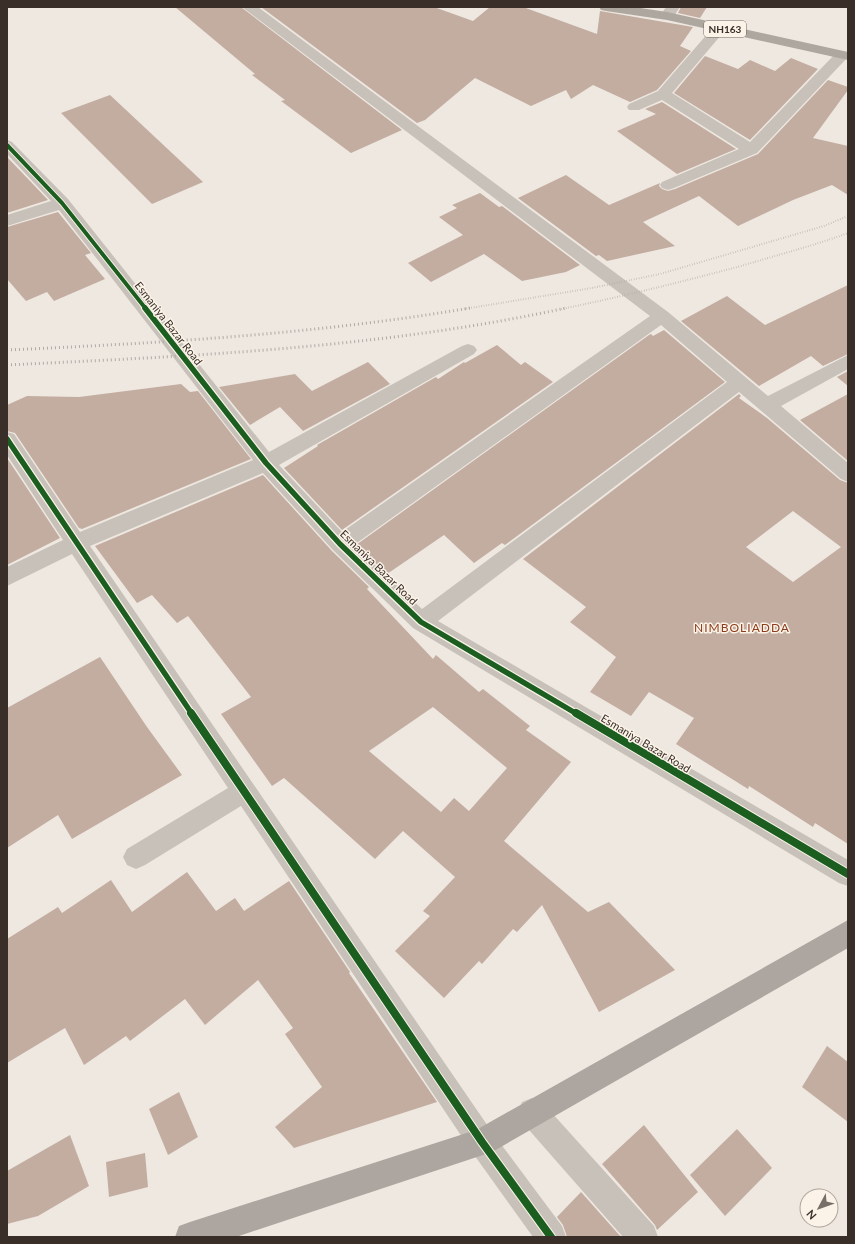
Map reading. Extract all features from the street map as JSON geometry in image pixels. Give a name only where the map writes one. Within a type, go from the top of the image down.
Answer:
[{"type":"highway","name":"NH163","points":[[606,7],[670,12],[720,28],[845,56]]},
{"type":"main road","points":[[190,1237],[482,1142],[532,1112],[848,933]]},
{"type":"street","points":[[249,7],[662,316],[848,474]]},
{"type":"street","points":[[634,107],[663,94],[720,28]]},
{"type":"street","points":[[668,185],[751,150],[845,56]]},
{"type":"street","points":[[663,94],[751,150]]},
{"type":"street","name":"Esmaniya Bazar Road","points":[[7,145],[62,203],[266,463],[340,544],[421,622],[848,874]]},
{"type":"street","points":[[7,221],[62,203]]},
{"type":"street","points":[[340,544],[662,316]]},
{"type":"street","points":[[7,577],[76,543],[266,463],[468,350]]},
{"type":"street","points":[[767,405],[848,360]]},
{"type":"street","points":[[421,622],[740,382]]},
{"type":"street","points":[[7,439],[482,1142],[550,1237]]},
{"type":"street","points":[[136,857],[244,791]]},
{"type":"street","points":[[532,1112],[642,1237]]},
{"type":"building","points":[[175,7],[241,7],[402,130],[351,153],[281,101],[285,100],[252,75],[255,74]]},
{"type":"building","points":[[261,7],[434,7],[473,21],[490,7],[523,7],[597,34],[600,11],[693,27],[680,46],[691,51],[657,90],[630,102],[593,85],[571,99],[566,90],[531,106],[475,78],[425,120],[417,123]]},
{"type":"building","points":[[681,7],[707,7],[700,18],[678,13]]},
{"type":"building","points":[[705,56],[738,69],[750,60],[775,71],[791,58],[818,69],[750,140],[674,93]]},
{"type":"building","points":[[828,80],[848,87],[848,90],[813,138],[848,146],[848,195],[832,185],[793,200],[738,226],[699,196],[643,222],[675,246],[607,261],[599,255],[596,256],[518,198],[566,175],[609,205],[660,183],[659,186],[662,189],[668,191],[675,189],[758,154]]},
{"type":"building","points":[[110,95],[203,182],[152,204],[61,113]]},
{"type":"building","points":[[662,102],[736,149],[677,174],[617,131],[656,114],[645,109]]},
{"type":"building","points":[[7,157],[31,182],[48,200],[7,213]]},
{"type":"building","points":[[480,193],[499,207],[502,206],[580,265],[566,272],[522,281],[484,254],[431,282],[408,263],[463,235],[439,217],[457,208],[452,205]]},
{"type":"building","points":[[58,212],[91,253],[85,255],[105,279],[54,301],[47,292],[26,301],[7,279],[7,227]]},
{"type":"building","points":[[848,285],[848,354],[823,366],[811,356],[759,386],[681,321],[727,296],[765,325]]},
{"type":"building","points":[[664,330],[725,382],[505,545],[502,543],[474,563],[444,535],[387,574],[356,545],[649,335],[651,334],[653,336]]},
{"type":"building","points":[[497,345],[521,365],[525,362],[553,382],[342,530],[284,468],[318,446],[317,445],[436,377],[438,379],[464,362],[465,363]]},
{"type":"building","points":[[368,362],[390,384],[303,431],[280,407],[250,425],[219,387],[295,374],[312,391]]},
{"type":"building","points":[[848,371],[848,386],[837,377]]},
{"type":"building","points":[[181,384],[190,392],[198,391],[251,459],[82,529],[79,528],[15,433],[7,431],[7,405],[27,396],[79,397]]},
{"type":"building","points":[[739,394],[741,396],[739,398],[767,418],[840,480],[848,483],[848,844],[815,823],[813,827],[749,786],[748,789],[676,744],[694,718],[649,692],[631,716],[590,692],[616,657],[570,622],[586,607],[523,559]],"holes":[[[793,511],[841,547],[793,582],[746,547]]]},
{"type":"building","points":[[848,394],[848,461],[800,420]]},
{"type":"building","points":[[7,458],[60,538],[7,565]]},
{"type":"building","points":[[263,475],[332,551],[369,587],[367,589],[433,659],[436,655],[479,692],[483,689],[530,726],[526,730],[571,762],[504,841],[588,912],[609,902],[675,970],[599,1012],[542,905],[517,932],[513,929],[482,964],[479,961],[444,998],[395,951],[430,916],[423,911],[455,877],[403,831],[375,859],[284,778],[272,786],[221,714],[251,697],[188,616],[177,623],[152,595],[137,603],[95,546]],"holes":[[[433,707],[507,768],[469,811],[454,798],[441,812],[369,751]]]},
{"type":"building","points":[[100,657],[147,727],[182,775],[72,839],[58,815],[7,848],[7,708]]},
{"type":"building","points":[[187,872],[216,911],[235,898],[244,911],[289,881],[350,972],[349,973],[437,1102],[294,1148],[275,1127],[322,1087],[285,1034],[293,1028],[258,980],[205,1025],[185,999],[130,1041],[126,1036],[84,1065],[65,1028],[7,1063],[7,939],[58,907],[62,913],[111,880],[132,912]]},
{"type":"building","points":[[827,1046],[848,1062],[848,1122],[802,1087]]},
{"type":"building","points":[[179,1092],[198,1137],[168,1155],[149,1109]]},
{"type":"building","points":[[644,1125],[698,1192],[657,1230],[655,1225],[602,1164]]},
{"type":"building","points":[[737,1129],[772,1168],[725,1216],[690,1175]]},
{"type":"building","points":[[70,1135],[89,1186],[38,1216],[7,1224],[7,1171]]},
{"type":"building","points":[[145,1153],[148,1187],[109,1197],[106,1162]]},
{"type":"building","points":[[581,1192],[621,1237],[567,1237],[563,1225],[557,1217]]},
{"type":"railway","points":[[464,309],[592,288],[660,274],[824,226],[848,216]]},
{"type":"railway","points":[[561,309],[651,289],[741,266],[848,233]]},
{"type":"railway","points":[[7,350],[123,344],[297,331],[355,325],[470,308]]},
{"type":"railway","points":[[7,365],[217,354],[358,341],[428,333],[497,322],[566,308]]},
{"type":"cycle path","points":[[7,145],[62,203],[266,463],[340,544],[421,622],[848,874]]},
{"type":"cycle path","points":[[7,439],[482,1142],[551,1237]]},
{"type":"district","name":"NIMBOLIADDA","points":[[742,627]]}]
